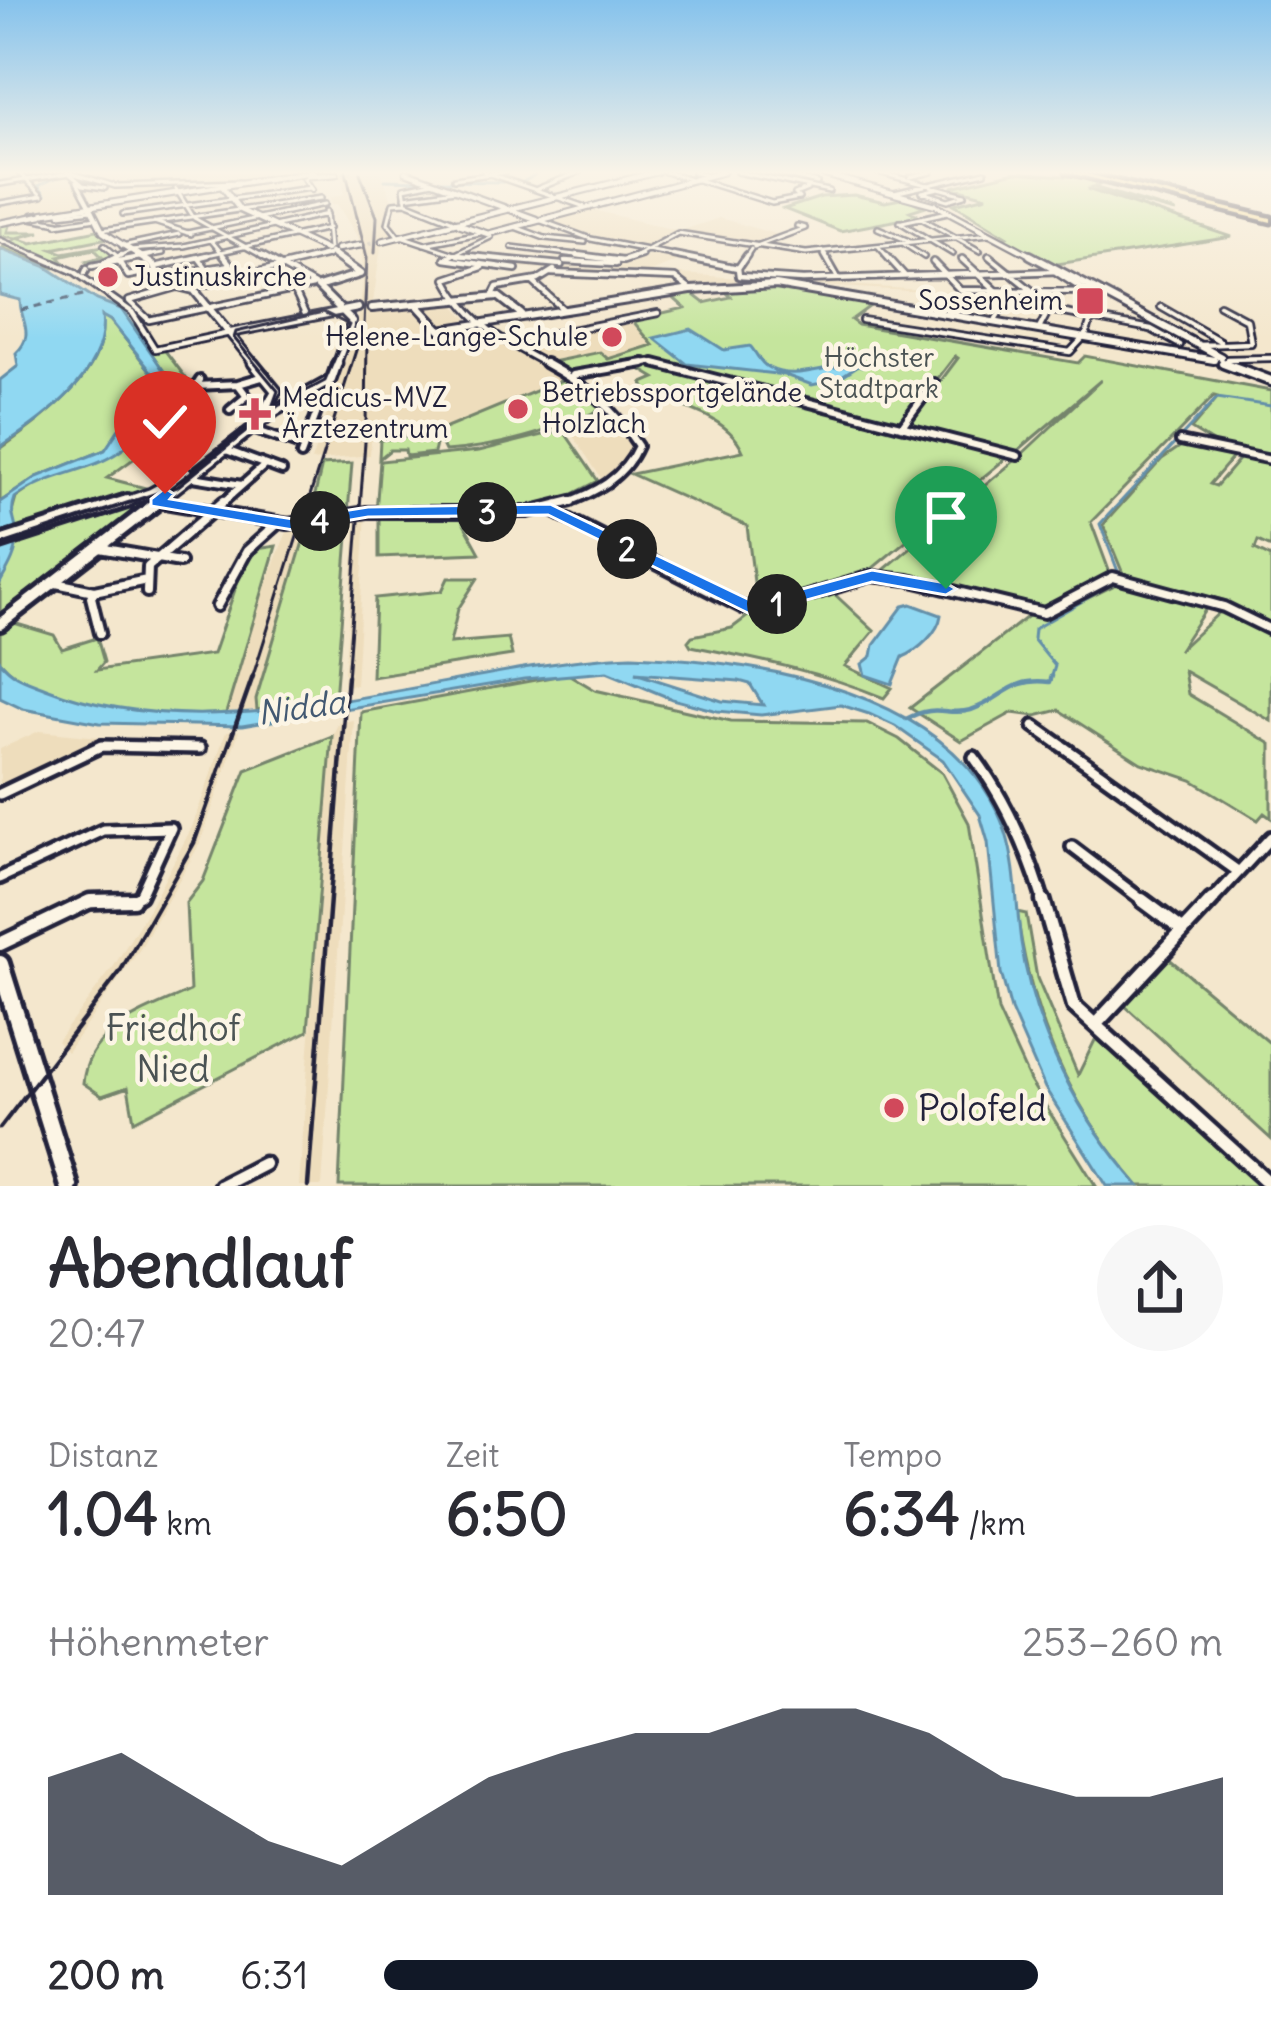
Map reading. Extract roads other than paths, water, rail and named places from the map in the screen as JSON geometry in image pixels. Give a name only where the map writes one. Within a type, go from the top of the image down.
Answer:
[{"type":"main road","points":[[276,227],[332,250],[360,274],[316,286]]},
{"type":"main road","points":[[382,241],[437,227]]},
{"type":"main road","points":[[468,227],[487,234],[514,227]]},
{"type":"main road","points":[[977,227],[1199,345],[1217,359]]},
{"type":"main road","points":[[102,230],[153,269],[192,289],[276,391],[287,397],[301,395]]},
{"type":"main road","points":[[332,250],[361,245]]},
{"type":"main road","points":[[419,307],[437,329],[691,290],[776,285],[1217,359],[1271,381]]},
{"type":"main road","points":[[0,542],[162,495],[278,404],[331,380],[351,328],[345,312],[316,286]]},
{"type":"main road","points":[[372,308],[419,307],[498,294],[518,316]]},
{"type":"main road","points":[[230,333],[345,312]]},
{"type":"main road","points":[[276,391],[278,404]]},
{"type":"main road","points":[[1,624],[162,495],[226,451],[278,404]]},
{"type":"main road","points":[[0,964],[69,1186]]},
{"type":"street","points":[[102,230],[119,227]]},
{"type":"street","points":[[170,227],[212,240],[240,275]]},
{"type":"street","points":[[183,260],[128,276],[116,264],[116,254],[124,247],[214,227]]},
{"type":"street","points":[[160,251],[267,227]]},
{"type":"street","points":[[390,227],[400,236],[453,255],[563,263],[623,261],[650,252],[678,233],[752,248],[823,251],[989,234]]},
{"type":"street","points":[[516,227],[545,238],[588,241],[738,272],[838,278],[1057,271]]},
{"type":"street","points":[[556,227],[588,241]]},
{"type":"street","points":[[738,272],[752,248],[804,229],[800,227]]},
{"type":"street","points":[[909,227],[952,254]]},
{"type":"street","points":[[939,227],[980,251]]},
{"type":"street","points":[[211,228],[316,286]]},
{"type":"street","points":[[153,269],[169,261],[329,228],[332,250],[192,289]]},
{"type":"street","points":[[878,228],[925,256]]},
{"type":"street","points":[[424,244],[487,234],[513,245],[623,261]]},
{"type":"street","points":[[487,234],[445,259],[516,269]]},
{"type":"street","points":[[167,236],[184,246]]},
{"type":"street","points":[[0,240],[89,269],[116,264],[210,273],[193,244]]},
{"type":"street","points":[[498,294],[551,272],[588,241]]},
{"type":"street","points":[[116,254],[104,245],[160,251],[184,246]]},
{"type":"street","points":[[494,260],[513,245]]},
{"type":"street","points":[[877,245],[905,276]]},
{"type":"street","points":[[177,250],[183,260]]},
{"type":"street","points":[[160,251],[169,261]]},
{"type":"street","points":[[153,269],[160,251]]},
{"type":"street","points":[[823,251],[838,278]]},
{"type":"street","points":[[988,256],[1016,273],[1035,293]]},
{"type":"street","points":[[962,259],[998,292]]},
{"type":"street","points":[[933,262],[960,290],[1035,293],[1081,286]]},
{"type":"street","points":[[208,269],[231,265]]},
{"type":"street","points":[[162,495],[277,524],[368,512],[550,509],[602,485],[638,452],[625,423],[573,375],[475,324],[454,302],[447,278],[482,267]]},
{"type":"street","points":[[89,269],[107,299],[146,320],[316,286]]},
{"type":"street","points":[[551,272],[674,278],[691,290]]},
{"type":"street","points":[[532,281],[564,310]]},
{"type":"street","points":[[182,286],[130,299],[155,349],[230,333]]},
{"type":"street","points":[[294,290],[307,316]]},
{"type":"street","points":[[881,300],[888,292]]},
{"type":"street","points":[[877,320],[892,302]]},
{"type":"street","points":[[996,320],[1006,303]]},
{"type":"street","points":[[862,320],[1070,352],[1085,335],[1095,305]]},
{"type":"street","points":[[1219,305],[1247,320],[1251,343],[1266,358]]},
{"type":"street","points":[[1027,306],[1139,325],[1180,345]]},
{"type":"street","points":[[1161,307],[1221,342]]},
{"type":"street","points":[[1040,327],[1050,308]]},
{"type":"street","points":[[922,329],[939,310]]},
{"type":"street","points":[[509,342],[658,313]]},
{"type":"street","points":[[1134,344],[1139,325]]},
{"type":"street","points":[[1199,345],[1251,343]]},
{"type":"street","points":[[1217,359],[1266,358]]},
{"type":"street","points":[[573,375],[650,362],[1018,456]]},
{"type":"street","points":[[184,405],[198,383],[238,384],[265,376]]},
{"type":"street","points":[[902,426],[934,383]]},
{"type":"street","points":[[230,410],[247,396],[238,384]]},
{"type":"street","points":[[252,429],[302,451],[317,412]]},
{"type":"street","points":[[1180,441],[1271,460]]},
{"type":"street","points":[[226,451],[282,471]]},
{"type":"street","points":[[147,592],[148,567],[265,465]]},
{"type":"street","points":[[187,479],[242,485]]},
{"type":"street","points":[[550,509],[752,609],[872,576],[908,580],[1044,614],[1119,578],[1217,604],[1271,630]]},
{"type":"street","points":[[217,606],[248,551],[277,524]]},
{"type":"street","points":[[100,548],[180,562]]},
{"type":"street","points":[[56,583],[94,591],[147,580]]},
{"type":"street","points":[[94,591],[91,597],[100,633]]},
{"type":"street","points":[[1034,726],[1236,870]]},
{"type":"street","points":[[0,794],[109,745],[200,748]]},
{"type":"street","points":[[974,757],[999,790],[1032,862],[1074,1006],[1271,1185]]},
{"type":"street","points":[[0,878],[103,830],[171,828],[140,896],[130,901],[90,901],[0,944]]},
{"type":"street","points":[[1096,1024],[1271,837]]},
{"type":"street","points":[[1072,847],[1181,929]]},
{"type":"street","points":[[221,1186],[264,1163]]},
{"type":"water","points":[[0,249],[45,266],[97,300],[121,309],[170,380],[128,445],[107,459],[15,498],[16,549],[0,583],[0,502],[37,477],[105,450],[154,375],[102,316],[95,357],[84,375],[53,409],[0,447],[0,380],[18,366],[16,353],[26,333],[20,300],[0,295]]},
{"type":"water","points":[[691,329],[724,350],[750,346],[766,366],[779,372],[857,366],[836,380],[812,385],[785,375],[687,364],[654,338]]},
{"type":"water","points":[[911,604],[941,615],[936,628],[921,646],[903,657],[892,684],[865,675],[862,664],[872,656],[874,645],[903,606]]},
{"type":"water","name":"Nidda","points":[[632,656],[794,676],[901,715],[946,746],[982,785],[1006,833],[1027,976],[1048,1041],[1097,1132],[1139,1186],[1107,1186],[1045,1088],[1011,1010],[1001,973],[988,842],[980,815],[943,760],[869,714],[841,705],[761,715],[717,711],[672,699],[607,672],[524,679],[242,726],[100,723],[23,709],[0,698],[0,661],[15,675],[46,688],[115,707],[187,714],[336,702],[560,663]],"holes":[[[635,673],[750,684],[763,705],[722,701]]]},
{"type":"waterway","points":[[898,358],[927,350]]},
{"type":"waterway","points":[[861,366],[897,360]]},
{"type":"waterway","points":[[1119,574],[1100,524],[1217,398],[1271,406]]},
{"type":"waterway","points":[[1051,679],[1055,666],[1033,639],[1034,629],[1117,581]]},
{"type":"waterway","points":[[906,719],[926,711],[971,710],[1016,686],[1051,679]]},
{"type":"tunnel","points":[[361,245],[382,241]]},
{"type":"tram line","points":[[0,545],[169,489],[271,410],[278,391],[234,338],[236,332],[323,312],[349,325],[325,381],[278,406],[177,487],[0,547]]},
{"type":"railway","points":[[253,677],[364,325],[367,258],[360,227]]},
{"type":"railway","points":[[375,253],[376,227]]},
{"type":"railway","points":[[347,679],[366,429],[367,336]]},
{"type":"railway","points":[[308,1186],[347,676]]},
{"type":"railway","points":[[0,1128],[120,972],[194,843],[253,677]]},
{"type":"place","name":"Justinuskirche","points":[[108,277]]},
{"type":"place","name":"Sossenheim","points":[[1090,301]]},
{"type":"place","name":"Helene-Lange-Schule","points":[[612,337]]},
{"type":"place","name":"Betriebssportgelände Holzlach","points":[[518,409]]},
{"type":"place","name":"Medicus-MVZ Ärztezentrum","points":[[255,414]]},
{"type":"place","name":"Polofeld","points":[[894,1108]]},
{"type":"park label","name":"Höchster Stadtpark","points":[[879,374]]},
{"type":"park label","name":"Friedhof Nied","points":[[173,1048]]}]
